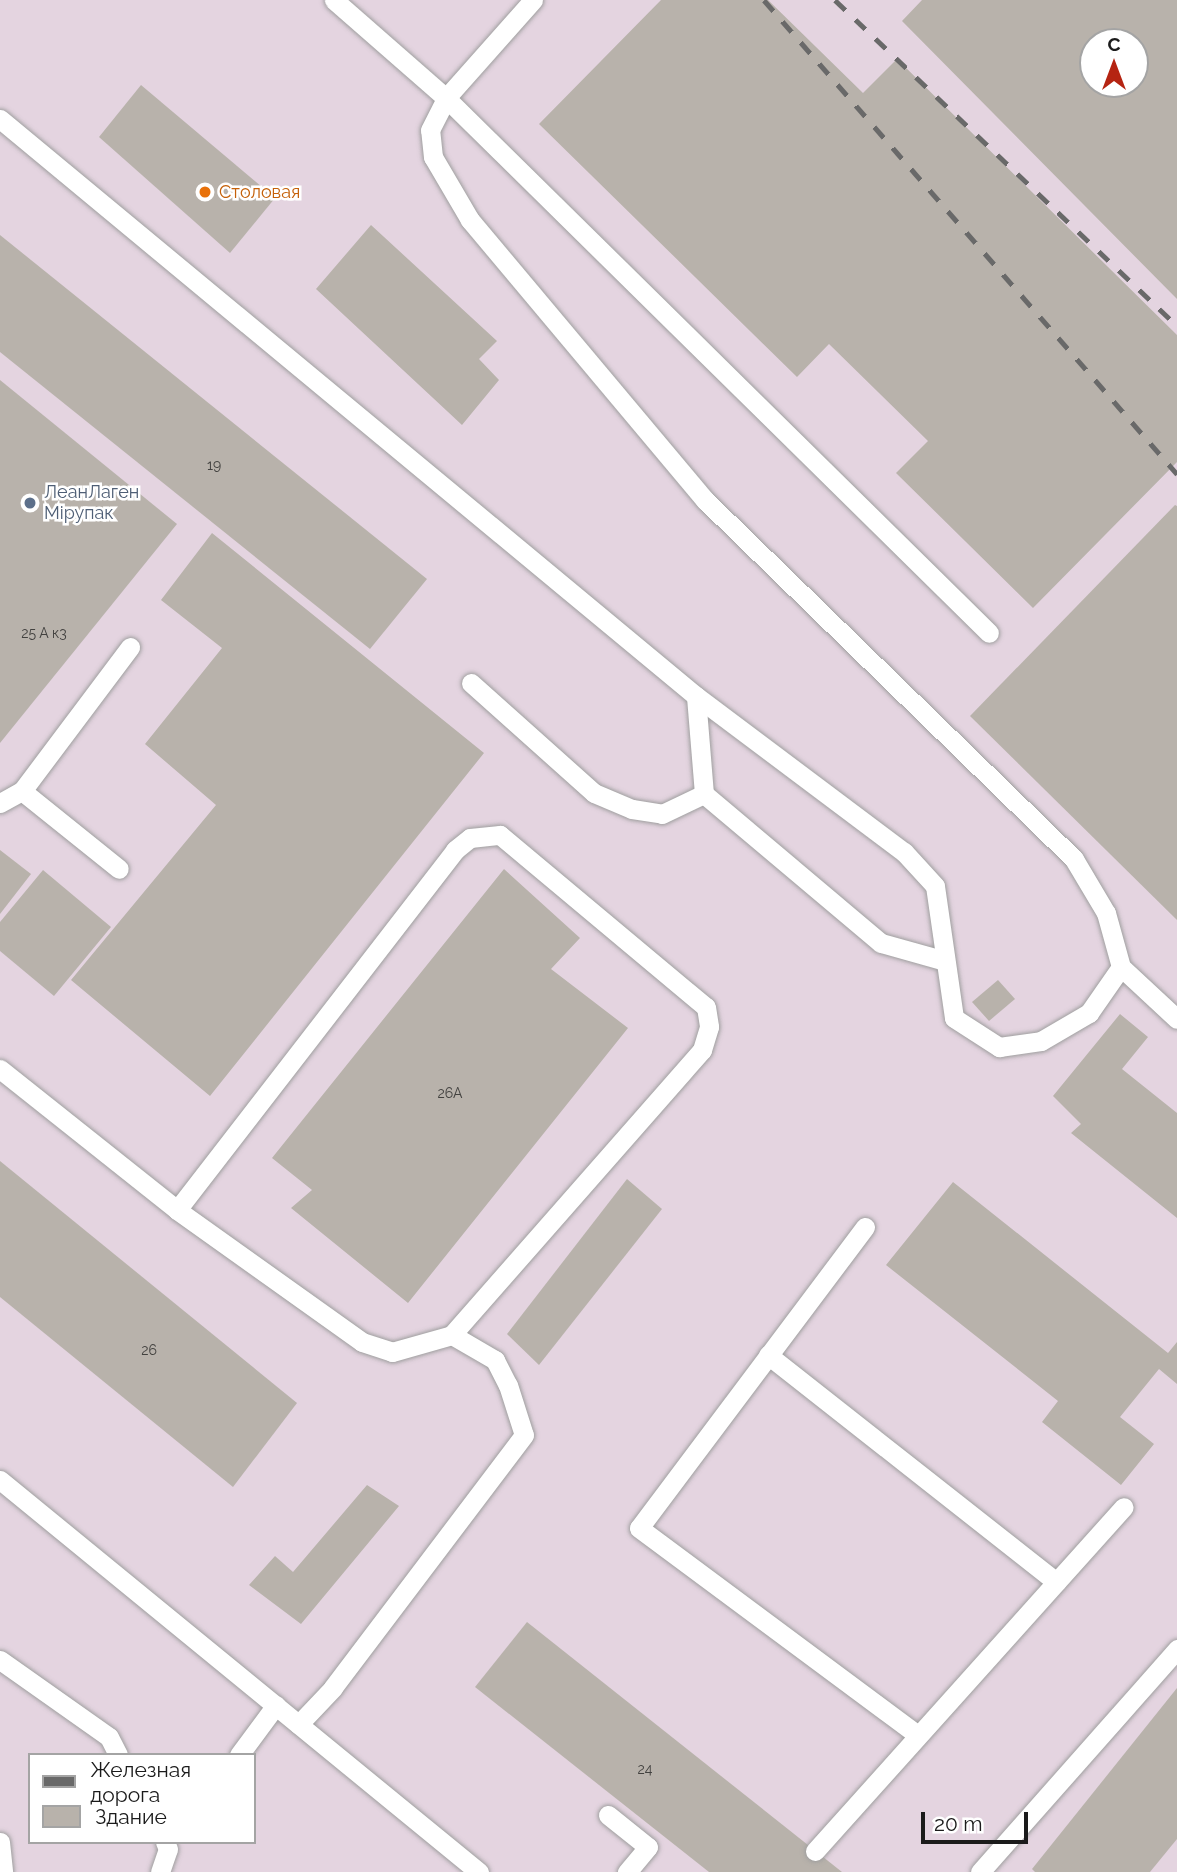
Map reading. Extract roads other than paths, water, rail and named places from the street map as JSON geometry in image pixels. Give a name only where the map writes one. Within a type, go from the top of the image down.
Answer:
[{"type":"lane","points":[[334,0],[446,98],[989,632]]},
{"type":"lane","points":[[533,0],[446,98],[430,130],[433,157],[470,220],[705,500],[1074,859],[1107,914],[1121,967],[1177,1019]]},
{"type":"lane","points":[[0,118],[696,696],[904,852],[935,886],[942,961],[954,1018],[999,1047],[1041,1041],[1089,1013],[1121,967]]},
{"type":"lane","points":[[0,803],[22,792],[130,647]]},
{"type":"lane","points":[[471,682],[594,793],[632,809],[662,814],[705,794]]},
{"type":"lane","points":[[696,696],[705,794],[881,943],[942,961]]},
{"type":"lane","points":[[22,792],[119,869]]},
{"type":"lane","points":[[0,1069],[177,1210],[362,1342],[392,1352],[453,1335],[702,1050],[709,1027],[706,1007],[500,835],[470,838],[455,850],[177,1210]]},
{"type":"lane","points":[[865,1227],[639,1528],[918,1735]]},
{"type":"lane","points":[[299,1724],[333,1688],[524,1435],[508,1385],[495,1360],[453,1335]]},
{"type":"lane","points":[[768,1354],[1056,1582]]},
{"type":"lane","points":[[0,1480],[479,1872]]},
{"type":"lane","points":[[815,1851],[1124,1507]]},
{"type":"lane","points":[[980,1872],[1177,1649]]},
{"type":"lane","points":[[0,1660],[109,1737],[117,1753]]},
{"type":"lane","points":[[240,1753],[276,1704]]},
{"type":"lane","points":[[608,1815],[648,1847],[627,1872]]},
{"type":"lane","points":[[0,1842],[3,1872]]},
{"type":"lane","points":[[160,1872],[169,1844]]},
{"type":"railway","points":[[764,0],[1177,474]]},
{"type":"railway","points":[[835,0],[1177,326]]},
{"type":"place","name":"Столовая","points":[[205,192]]},
{"type":"place","name":"ЛеанЛаген Мірупак","points":[[30,503]]}]
